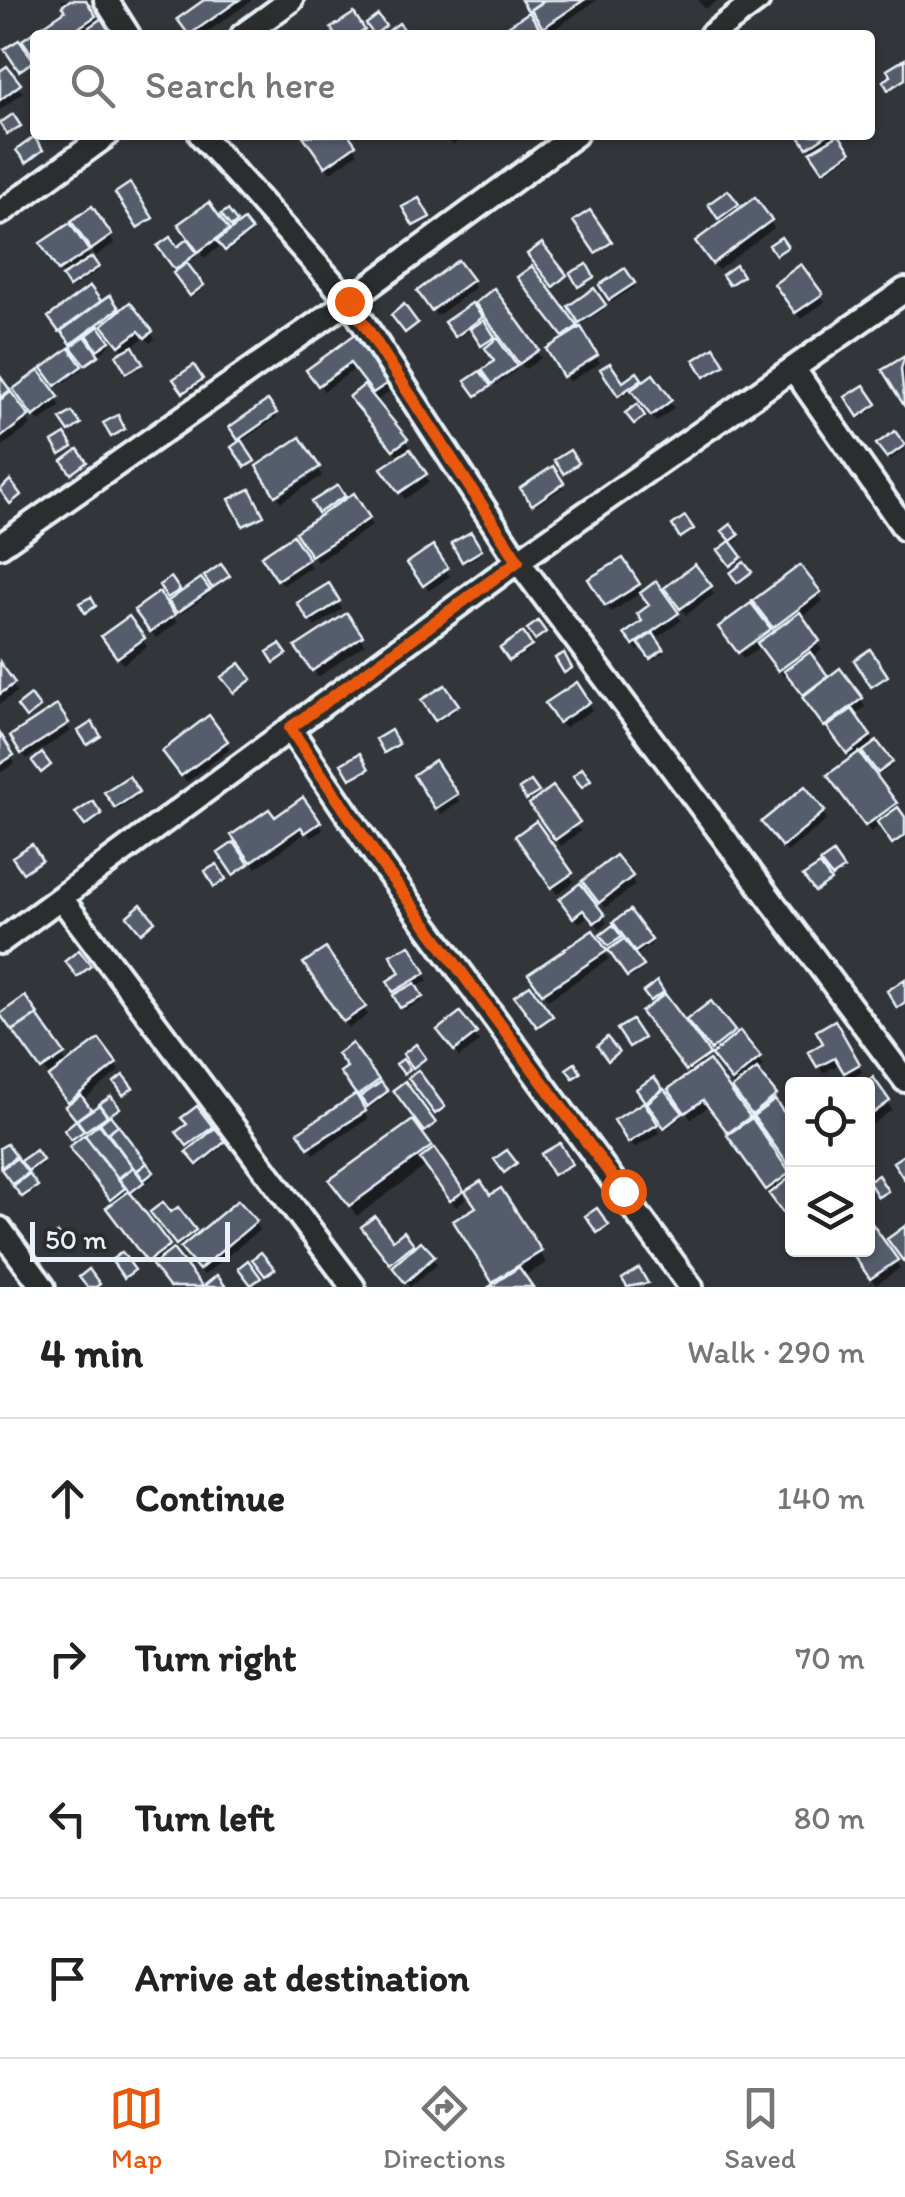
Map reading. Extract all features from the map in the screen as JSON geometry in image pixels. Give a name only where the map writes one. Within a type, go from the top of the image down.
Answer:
[{"type":"street","points":[[106,0],[125,30]]},
{"type":"street","points":[[250,30],[291,0]]},
{"type":"street","points":[[718,30],[758,0]]},
{"type":"street","points":[[0,213],[100,140]]},
{"type":"street","points":[[205,140],[349,301],[518,561],[905,1080]]},
{"type":"street","points":[[0,546],[349,301],[568,140]]},
{"type":"street","points":[[0,942],[518,561],[795,371],[905,290]]},
{"type":"street","points":[[795,371],[905,529]]},
{"type":"street","points":[[290,728],[383,866],[691,1287]]},
{"type":"street","points":[[61,898],[352,1287]]},
{"type":"street","points":[[0,1229],[43,1287]]},
{"type":"building","points":[[70,0],[86,0],[96,16],[75,30],[37,30],[65,11],[62,6]]},
{"type":"building","points":[[204,0],[239,0],[196,30],[185,30],[177,19]]},
{"type":"building","points":[[521,0],[544,0],[528,11]]},
{"type":"building","points":[[546,0],[584,0],[543,28],[531,10]]},
{"type":"building","points":[[529,12],[541,30],[511,30],[508,26]]},
{"type":"building","points":[[354,13],[365,30],[332,30]]},
{"type":"building","points":[[378,15],[386,26],[370,30],[366,24]]},
{"type":"building","points":[[102,18],[110,30],[91,30],[89,27]]},
{"type":"building","points":[[30,35],[30,51],[22,40]]},
{"type":"building","points":[[19,40],[30,55],[30,64],[19,71],[4,49]]},
{"type":"building","points":[[905,59],[905,79],[888,90],[883,81],[891,76],[887,70]]},
{"type":"building","points":[[7,66],[21,84],[0,100],[0,71]]},
{"type":"building","points":[[13,114],[21,126],[7,134],[0,123]]},
{"type":"building","points":[[30,140],[36,140],[43,150],[26,163],[16,150]]},
{"type":"building","points":[[306,140],[352,140],[356,145],[325,167]]},
{"type":"building","points":[[801,140],[819,140],[807,148]]},
{"type":"building","points":[[830,140],[843,140],[851,152],[823,171],[810,152]]},
{"type":"building","points":[[130,183],[153,218],[137,228],[115,193]]},
{"type":"building","points":[[728,190],[739,204],[718,219],[708,204]]},
{"type":"building","points":[[755,197],[772,220],[712,264],[695,241]]},
{"type":"building","points":[[419,198],[430,217],[413,226],[402,207]]},
{"type":"building","points":[[209,202],[229,230],[198,252],[178,224]]},
{"type":"building","points":[[92,206],[112,235],[91,250],[71,221]]},
{"type":"building","points":[[228,210],[237,222],[231,227],[221,214]]},
{"type":"building","points":[[590,210],[612,242],[595,253],[573,221]]},
{"type":"building","points":[[244,220],[252,230],[225,251],[217,241]]},
{"type":"building","points":[[70,223],[89,251],[58,271],[40,243]]},
{"type":"building","points":[[170,237],[177,247],[187,239],[197,253],[175,270],[157,246]]},
{"type":"building","points":[[781,237],[788,247],[776,255],[769,245]]},
{"type":"building","points":[[542,243],[567,275],[553,287],[527,254]]},
{"type":"building","points":[[92,257],[99,267],[69,287],[62,276]]},
{"type":"building","points":[[458,260],[473,280],[431,311],[417,291]]},
{"type":"building","points":[[187,263],[204,285],[190,296],[173,273]]},
{"type":"building","points":[[587,264],[594,277],[578,287],[570,273]]},
{"type":"building","points":[[801,264],[823,294],[795,313],[774,284]]},
{"type":"building","points":[[736,265],[743,276],[729,285],[722,275]]},
{"type":"building","points":[[532,266],[578,326],[563,337],[517,277]]},
{"type":"building","points":[[625,268],[635,283],[609,300],[599,285]]},
{"type":"building","points":[[90,286],[101,301],[59,332],[48,317]]},
{"type":"building","points":[[494,288],[539,350],[519,364],[475,303]]},
{"type":"building","points":[[594,288],[606,305],[579,323],[568,306]]},
{"type":"building","points":[[110,295],[119,308],[71,344],[61,331]]},
{"type":"building","points":[[130,302],[153,331],[145,338],[139,331],[119,346],[102,325]]},
{"type":"building","points":[[472,303],[483,317],[455,337],[444,322]]},
{"type":"building","points":[[404,304],[418,323],[405,333],[391,315]]},
{"type":"building","points":[[484,320],[495,337],[481,346],[470,329]]},
{"type":"building","points":[[99,326],[110,341],[97,350],[87,335]]},
{"type":"building","points":[[581,327],[598,355],[563,377],[546,349]]},
{"type":"building","points":[[357,333],[392,380],[373,393],[350,363],[318,386],[306,370]]},
{"type":"building","points":[[85,336],[99,355],[85,365],[71,347]]},
{"type":"building","points":[[497,338],[517,366],[492,384],[482,370],[494,361],[485,348]]},
{"type":"building","points":[[133,346],[143,364],[126,373],[116,355]]},
{"type":"building","points":[[714,347],[725,365],[704,377],[694,360]]},
{"type":"building","points":[[69,348],[82,366],[55,386],[42,368]]},
{"type":"building","points":[[905,356],[901,369],[905,407],[882,370]]},
{"type":"building","points":[[610,363],[623,382],[637,372],[642,379],[618,396],[600,369]]},
{"type":"building","points":[[194,365],[203,379],[183,393],[173,379]]},
{"type":"building","points":[[39,370],[59,397],[33,417],[13,389]]},
{"type":"building","points":[[480,371],[491,386],[476,396],[465,381]]},
{"type":"building","points":[[653,374],[672,400],[651,416],[631,390]]},
{"type":"building","points":[[0,376],[10,390],[0,398]]},
{"type":"building","points":[[364,385],[408,439],[393,450],[349,397]]},
{"type":"building","points":[[864,385],[877,404],[858,417],[845,397]]},
{"type":"building","points":[[11,392],[29,416],[0,438],[0,400]]},
{"type":"building","points":[[268,400],[277,413],[238,440],[229,427]]},
{"type":"building","points":[[637,404],[645,416],[634,424],[625,413]]},
{"type":"building","points":[[72,412],[81,424],[69,432],[60,419]]},
{"type":"building","points":[[118,415],[125,429],[111,437],[103,423]]},
{"type":"building","points":[[895,431],[905,445],[887,458],[876,444]]},
{"type":"building","points":[[65,434],[73,447],[60,455],[52,442]]},
{"type":"building","points":[[300,437],[320,467],[275,496],[256,466]]},
{"type":"building","points":[[241,440],[255,461],[245,467],[231,447]]},
{"type":"building","points":[[78,449],[87,462],[71,474],[62,461]]},
{"type":"building","points":[[410,449],[427,474],[399,493],[381,468]]},
{"type":"building","points":[[570,450],[579,463],[564,474],[554,460]]},
{"type":"building","points":[[553,466],[564,483],[532,505],[520,488]]},
{"type":"building","points":[[10,480],[21,495],[10,504],[0,490]]},
{"type":"building","points":[[338,485],[345,496],[318,513],[311,502]]},
{"type":"building","points":[[250,489],[264,516],[243,526],[229,499]]},
{"type":"building","points":[[354,493],[370,518],[311,556],[295,532]]},
{"type":"building","points":[[685,516],[694,529],[680,538],[672,525]]},
{"type":"building","points":[[731,524],[739,535],[731,541],[722,531]]},
{"type":"building","points":[[471,532],[482,550],[462,562],[451,543]]},
{"type":"building","points":[[293,535],[309,559],[277,580],[261,556]]},
{"type":"building","points":[[730,541],[742,557],[730,566],[718,550]]},
{"type":"building","points":[[433,545],[448,568],[423,586],[407,563]]},
{"type":"building","points":[[623,558],[640,584],[605,606],[588,579]]},
{"type":"building","points":[[744,562],[752,572],[737,583],[730,573]]},
{"type":"building","points":[[221,564],[230,576],[212,588],[204,576]]},
{"type":"building","points":[[695,564],[712,586],[680,609],[664,588]]},
{"type":"building","points":[[800,565],[821,592],[773,628],[752,601]]},
{"type":"building","points":[[171,577],[180,590],[167,598],[159,585]]},
{"type":"building","points":[[201,578],[210,590],[177,613],[168,601]]},
{"type":"building","points":[[656,581],[679,613],[633,645],[624,634],[642,621],[637,614],[649,605],[640,593]]},
{"type":"building","points":[[329,583],[340,601],[309,621],[297,603]]},
{"type":"building","points":[[159,592],[175,615],[150,632],[134,610]]},
{"type":"building","points":[[91,597],[96,606],[85,613],[79,603]]},
{"type":"building","points":[[751,603],[771,629],[738,653],[718,627]]},
{"type":"building","points":[[800,612],[820,641],[778,671],[757,643]]},
{"type":"building","points":[[347,613],[363,636],[312,671],[295,647]]},
{"type":"building","points":[[129,616],[145,638],[117,658],[101,636]]},
{"type":"building","points":[[538,621],[546,632],[535,640],[527,629]]},
{"type":"building","points":[[523,632],[532,646],[509,661],[500,648]]},
{"type":"building","points":[[653,633],[664,649],[650,659],[638,643]]},
{"type":"building","points":[[280,644],[287,654],[274,663],[267,652]]},
{"type":"building","points":[[870,649],[888,676],[871,687],[854,660]]},
{"type":"building","points":[[810,652],[828,676],[803,695],[784,671]]},
{"type":"building","points":[[564,653],[572,668],[564,673],[555,658]]},
{"type":"building","points":[[0,662],[15,683],[0,694]]},
{"type":"building","points":[[240,663],[252,679],[234,693],[221,677]]},
{"type":"building","points":[[840,668],[863,698],[824,727],[802,697]]},
{"type":"building","points":[[577,682],[590,702],[558,723],[545,703]]},
{"type":"building","points":[[445,685],[459,705],[435,721],[421,700]]},
{"type":"building","points":[[31,695],[40,707],[26,718],[17,706]]},
{"type":"building","points":[[57,705],[69,723],[21,754],[10,736]]},
{"type":"building","points":[[852,709],[871,736],[847,754],[827,727]]},
{"type":"building","points":[[209,715],[228,741],[181,776],[162,751]]},
{"type":"building","points":[[92,722],[101,736],[87,745],[78,731]]},
{"type":"building","points":[[391,730],[399,744],[384,753],[376,739]]},
{"type":"building","points":[[0,733],[14,755],[0,764]]},
{"type":"building","points":[[877,741],[893,762],[878,773],[862,752]]},
{"type":"building","points":[[859,752],[897,803],[865,826],[827,775]]},
{"type":"building","points":[[42,753],[51,765],[41,773],[32,761]]},
{"type":"building","points":[[360,753],[369,769],[350,779],[341,764]]},
{"type":"building","points":[[435,760],[458,794],[435,809],[413,775]]},
{"type":"building","points":[[582,768],[591,780],[582,787],[573,776]]},
{"type":"building","points":[[129,776],[139,792],[115,808],[104,792]]},
{"type":"building","points":[[531,781],[539,792],[526,800],[519,789]]},
{"type":"building","points":[[553,786],[580,822],[555,840],[529,804]]},
{"type":"building","points":[[805,786],[825,811],[782,847],[761,822]]},
{"type":"building","points":[[303,797],[321,822],[305,833],[301,827],[251,862],[231,835],[269,809],[275,817]]},
{"type":"building","points":[[93,801],[102,814],[85,826],[75,813]]},
{"type":"building","points":[[898,807],[905,817],[905,835],[892,844],[877,822]]},
{"type":"building","points":[[536,821],[573,873],[551,888],[515,836]]},
{"type":"building","points":[[234,842],[249,864],[233,875],[218,853]]},
{"type":"building","points":[[32,844],[42,860],[23,873],[12,857]]},
{"type":"building","points":[[833,853],[844,869],[832,877],[820,862]]},
{"type":"building","points":[[616,855],[633,876],[599,903],[582,881]]},
{"type":"building","points":[[217,864],[226,879],[214,887],[205,871]]},
{"type":"building","points":[[820,865],[831,881],[815,892],[803,876]]},
{"type":"building","points":[[580,883],[605,915],[594,923],[583,910],[573,918],[559,899]]},
{"type":"building","points":[[141,904],[155,921],[141,933],[127,916]]},
{"type":"building","points":[[630,910],[652,940],[635,952],[613,922]]},
{"type":"building","points":[[613,925],[622,937],[608,946],[600,935]]},
{"type":"building","points":[[593,930],[607,951],[542,994],[528,974]]},
{"type":"building","points":[[624,939],[644,966],[627,977],[608,950]]},
{"type":"building","points":[[410,945],[426,973],[393,992],[387,981],[400,973],[390,955]]},
{"type":"building","points":[[326,948],[366,1007],[343,1022],[303,963]]},
{"type":"building","points":[[79,950],[91,966],[77,977],[65,961]]},
{"type":"building","points":[[905,979],[905,1002],[897,1008],[887,991]]},
{"type":"building","points":[[657,981],[664,992],[650,1001],[643,992]]},
{"type":"building","points":[[415,983],[423,997],[400,1008],[393,995]]},
{"type":"building","points":[[530,985],[553,1016],[537,1027],[514,996]]},
{"type":"building","points":[[665,994],[710,1054],[686,1071],[641,1012]]},
{"type":"building","points":[[25,996],[38,1014],[12,1031],[0,1014]]},
{"type":"building","points":[[711,1001],[735,1031],[711,1050],[686,1020]]},
{"type":"building","points":[[460,1012],[477,1033],[454,1051],[437,1030]]},
{"type":"building","points":[[37,1015],[65,1054],[41,1070],[13,1031]]},
{"type":"building","points":[[632,1020],[644,1038],[629,1047],[617,1029]]},
{"type":"building","points":[[835,1020],[860,1064],[844,1073],[835,1058],[817,1067],[808,1052],[823,1043],[816,1031]]},
{"type":"building","points":[[740,1031],[761,1057],[732,1081],[711,1055]]},
{"type":"building","points":[[607,1037],[619,1052],[608,1061],[597,1046]]},
{"type":"building","points":[[99,1039],[117,1063],[68,1103],[48,1077]]},
{"type":"building","points":[[352,1043],[379,1080],[357,1096],[340,1072],[347,1067],[337,1054]]},
{"type":"building","points":[[416,1044],[426,1058],[413,1068],[403,1054]]},
{"type":"building","points":[[403,1059],[410,1069],[404,1074],[396,1064]]},
{"type":"building","points":[[709,1060],[750,1117],[728,1133],[703,1100],[685,1113],[668,1089]]},
{"type":"building","points":[[575,1063],[581,1073],[573,1078],[566,1069]]},
{"type":"building","points":[[757,1069],[777,1095],[752,1115],[732,1088]]},
{"type":"building","points":[[418,1070],[445,1107],[435,1114],[408,1078]]},
{"type":"building","points":[[123,1075],[133,1088],[123,1095],[114,1082]]},
{"type":"building","points":[[654,1077],[663,1089],[645,1102],[636,1089]]},
{"type":"building","points":[[875,1080],[890,1101],[875,1112]]},
{"type":"building","points":[[405,1081],[436,1123],[424,1132],[393,1090]]},
{"type":"building","points":[[381,1082],[388,1091],[367,1107],[360,1097]]},
{"type":"building","points":[[664,1089],[683,1113],[664,1128],[647,1103]]},
{"type":"building","points":[[356,1094],[366,1111],[308,1148],[298,1132]]},
{"type":"building","points":[[81,1095],[91,1109],[76,1120],[65,1106]]},
{"type":"building","points":[[111,1096],[120,1108],[108,1116],[99,1104]]},
{"type":"building","points":[[775,1100],[785,1114],[785,1160],[753,1116]]},
{"type":"building","points":[[644,1102],[658,1124],[628,1143],[614,1120]]},
{"type":"building","points":[[99,1105],[107,1116],[85,1131],[77,1120]]},
{"type":"building","points":[[197,1106],[213,1127],[187,1146],[176,1132],[187,1124],[181,1118]]},
{"type":"building","points":[[110,1115],[118,1125],[107,1133],[100,1123]]},
{"type":"building","points":[[752,1118],[785,1166],[785,1177],[766,1190],[727,1135]]},
{"type":"building","points":[[76,1120],[84,1131],[71,1140],[64,1130]]},
{"type":"building","points":[[413,1120],[432,1146],[349,1206],[329,1180]]},
{"type":"building","points":[[99,1124],[133,1167],[118,1178],[85,1135]]},
{"type":"building","points":[[118,1125],[147,1163],[136,1171],[108,1133]]},
{"type":"building","points":[[215,1128],[226,1141],[197,1165],[186,1152]]},
{"type":"building","points":[[84,1135],[125,1188],[110,1200],[69,1147]]},
{"type":"building","points":[[560,1143],[572,1164],[553,1175],[541,1154]]},
{"type":"building","points":[[7,1144],[16,1156],[1,1168],[0,1148]]},
{"type":"building","points":[[434,1148],[464,1191],[450,1201],[420,1159]]},
{"type":"building","points":[[36,1150],[43,1160],[28,1171],[20,1161]]},
{"type":"building","points":[[507,1150],[517,1163],[504,1173],[494,1159]]},
{"type":"building","points":[[905,1154],[905,1179],[904,1179],[893,1162]]},
{"type":"building","points":[[17,1158],[28,1173],[12,1184],[1,1169]]},
{"type":"building","points":[[147,1163],[154,1172],[144,1180],[137,1171]]},
{"type":"building","points":[[133,1167],[144,1182],[130,1193],[119,1179]]},
{"type":"building","points":[[29,1174],[38,1186],[22,1197],[13,1186]]},
{"type":"building","points":[[878,1175],[888,1191],[878,1197],[875,1192]]},
{"type":"building","points":[[481,1181],[490,1195],[501,1188],[542,1251],[492,1282],[453,1221],[476,1207],[465,1191]]},
{"type":"building","points":[[785,1181],[785,1216],[769,1194]]},
{"type":"building","points":[[129,1191],[170,1245],[147,1262],[106,1208]]},
{"type":"building","points":[[238,1200],[257,1221],[199,1270],[180,1248]]},
{"type":"building","points":[[163,1202],[171,1212],[178,1207],[196,1230],[176,1245],[150,1212]]},
{"type":"building","points":[[597,1208],[609,1225],[597,1233],[585,1216]]},
{"type":"building","points":[[375,1216],[393,1240],[404,1231],[414,1244],[390,1264],[361,1227]]},
{"type":"building","points":[[905,1226],[905,1261],[904,1262],[887,1239]]},
{"type":"building","points":[[875,1228],[898,1260],[870,1279],[855,1257],[875,1257]]},
{"type":"building","points":[[58,1233],[65,1243],[57,1249],[50,1239]]},
{"type":"building","points":[[421,1241],[435,1256],[405,1283],[392,1267]]},
{"type":"building","points":[[173,1249],[203,1287],[169,1287],[152,1265]]},
{"type":"building","points":[[122,1252],[135,1270],[124,1278],[111,1260]]},
{"type":"building","points":[[261,1252],[275,1269],[265,1276],[252,1259]]},
{"type":"building","points":[[248,1260],[261,1278],[251,1285],[238,1268]]},
{"type":"building","points":[[519,1267],[533,1287],[489,1287]]},
{"type":"building","points":[[639,1268],[648,1283],[627,1287],[622,1279]]},
{"type":"building","points":[[89,1269],[100,1284],[96,1287],[87,1287],[79,1277]]},
{"type":"building","points":[[217,1275],[226,1287],[205,1285]]},
{"type":"route","points":[[349,301],[518,561],[290,728],[383,866],[623,1191]]}]
